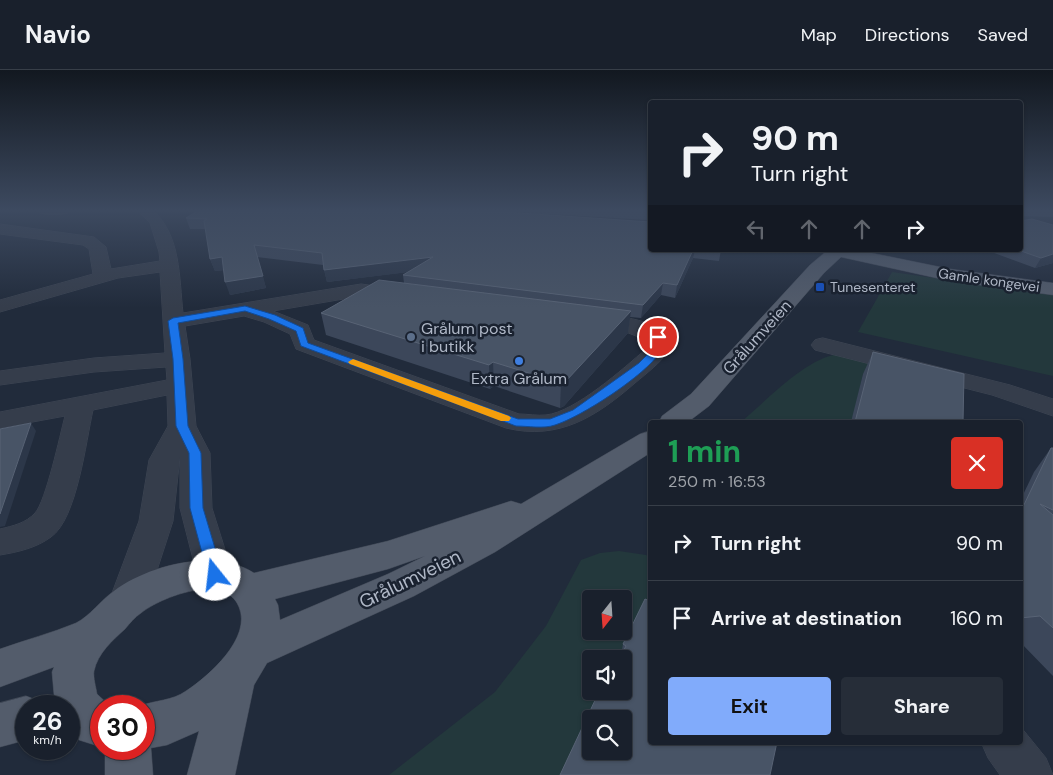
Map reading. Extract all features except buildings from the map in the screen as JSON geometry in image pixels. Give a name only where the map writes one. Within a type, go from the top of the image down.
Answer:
[{"type":"main road","name":"Grålumveien","points":[[675,420],[700,400],[817,269],[837,252]]},
{"type":"main road","name":"Gamle kongevei","points":[[842,252],[922,270],[1053,288]]},
{"type":"main road","name":"Grålumveien","points":[[244,664],[483,543],[648,441]]},
{"type":"main road","name":"Grålumveien","points":[[91,635],[128,601],[158,585],[188,576],[232,582],[388,555],[560,496]]},
{"type":"main road","points":[[211,775],[244,664],[260,626],[259,605],[232,582]]},
{"type":"main road","points":[[0,668],[91,635]]},
{"type":"main road","points":[[82,712],[73,672],[91,635]]},
{"type":"main road","points":[[155,725],[167,723],[201,707],[244,664]]},
{"type":"main road","points":[[0,725],[15,721]]},
{"type":"main road","points":[[128,760],[129,775]]},
{"type":"street","points":[[91,243],[96,247],[103,276]]},
{"type":"street","points":[[165,243],[168,252],[182,426],[195,453],[196,508],[232,582]]},
{"type":"street","points":[[0,306],[103,276],[168,265]]},
{"type":"street","points":[[173,321],[361,290],[424,297]]},
{"type":"street","points":[[245,309],[272,317],[300,330],[304,344],[516,422],[551,423],[577,412],[617,385],[657,351],[658,337],[646,330],[627,324],[569,316]]},
{"type":"street","points":[[823,344],[1001,390],[1053,408]]},
{"type":"street","points":[[0,378],[94,365],[131,364],[178,359]]},
{"type":"street","points":[[0,420],[180,385]]},
{"type":"street","points":[[0,542],[20,538],[40,528],[52,517],[81,404]]},
{"type":"street","points":[[128,601],[156,521],[164,460],[182,426]]},
{"type":"street","points":[[1006,745],[1029,775]]},
{"type":"green space","points":[[892,272],[1053,295],[1053,376],[858,332]]},
{"type":"green space","points":[[839,354],[870,363],[863,374],[852,420],[743,420],[787,381],[814,363]]},
{"type":"green space","points":[[619,551],[648,556],[648,630],[631,650],[582,650],[582,700],[605,700],[597,710],[582,710],[582,743],[570,775],[389,775],[495,692],[546,626],[581,560],[600,553]]},
{"type":"slow traffic","points":[[353,362],[505,418]]},
{"type":"place","name":"Tunesenteret","points":[[820,287]]},
{"type":"place","name":"Grålum post i butikk","points":[[411,337]]},
{"type":"place","name":"Extra Grålum","points":[[519,361]]},
{"type":"route","points":[[215,575],[196,508],[195,453],[182,426],[178,359],[173,321],[245,309],[272,317],[300,330],[304,344],[516,422],[551,423],[577,412],[617,385],[642,365],[657,351],[658,337]]}]
